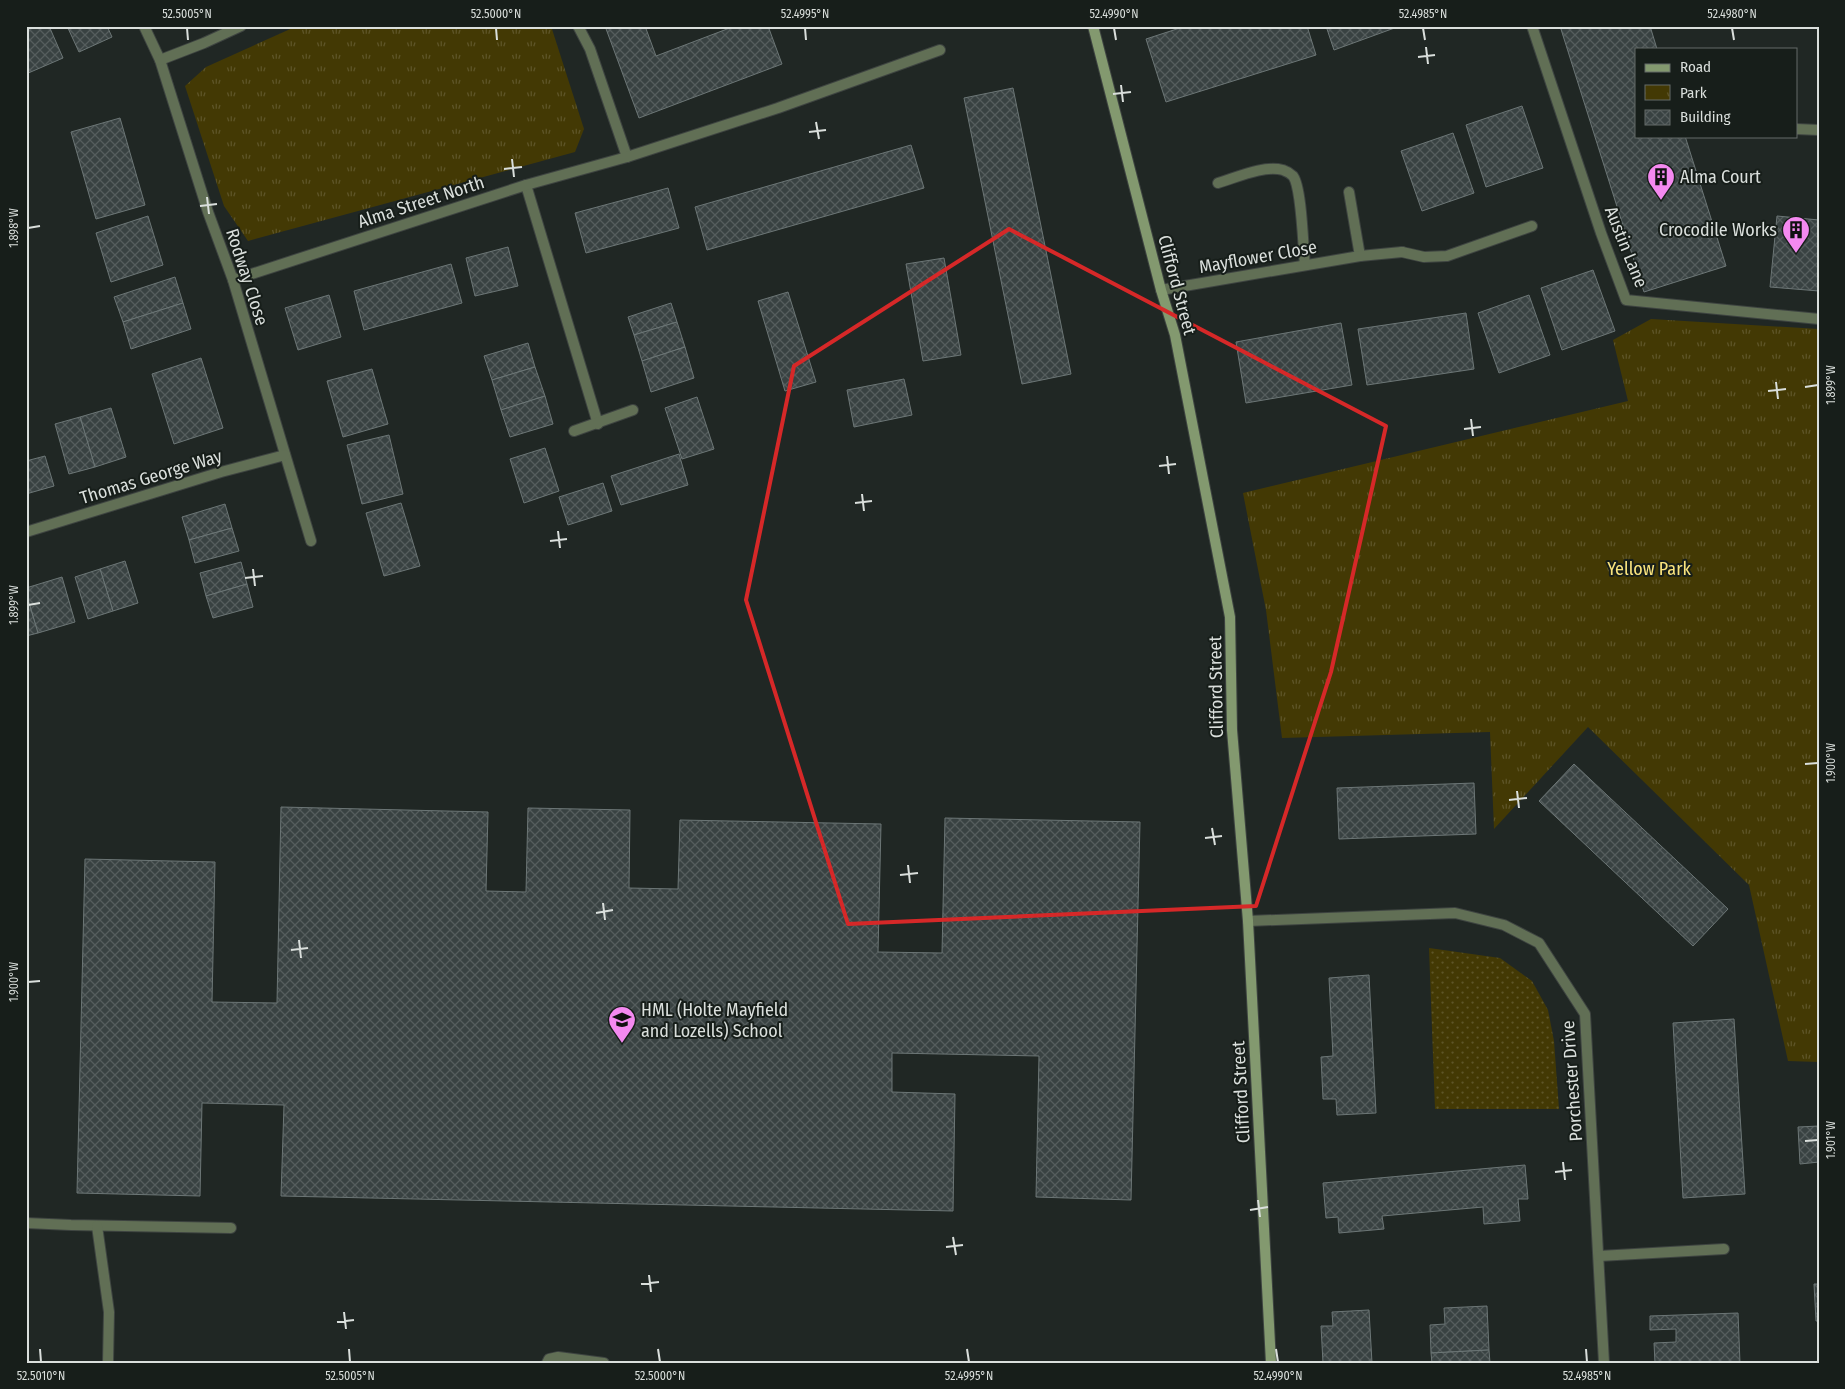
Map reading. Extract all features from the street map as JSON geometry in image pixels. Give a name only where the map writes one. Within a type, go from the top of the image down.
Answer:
[{"type":"main road","name":"Clifford Street","points":[[1093,26],[1161,290],[1175,335],[1230,616],[1232,730],[1248,921],[1272,1363]]},
{"type":"street","name":"Rodway Close","points":[[144,26],[160,60],[208,212],[233,280],[311,541]]},
{"type":"street","points":[[160,60],[241,26]]},
{"type":"street","points":[[578,26],[590,50],[627,157]]},
{"type":"street","name":"Austin Lane","points":[[1532,26],[1601,233],[1626,300],[1819,319]]},
{"type":"street","name":"Alma Street North","points":[[233,280],[526,185],[627,157],[778,108],[940,50]]},
{"type":"street","points":[[1798,128],[1819,130]]},
{"type":"street","points":[[1218,183],[1249,173],[1273,169],[1285,171],[1293,176],[1298,189],[1305,265]]},
{"type":"street","points":[[526,185],[598,424]]},
{"type":"street","points":[[1349,192],[1360,256]]},
{"type":"street","name":"Mayflower Close","points":[[1161,290],[1360,256],[1402,252],[1424,257],[1447,256],[1532,226]]},
{"type":"street","points":[[574,431],[633,410]]},
{"type":"street","name":"Thomas George Way","points":[[26,532],[221,472],[285,455]]},
{"type":"street","name":"Porchester Drive","points":[[1248,921],[1455,914],[1504,925],[1539,943],[1585,1014],[1604,1363]]},
{"type":"street","points":[[26,1223],[231,1228]]},
{"type":"street","points":[[98,1226],[109,1312],[108,1363]]},
{"type":"street","points":[[1599,1256],[1724,1249]]},
{"type":"street","points":[[548,1361],[558,1357],[604,1363]]},
{"type":"highlighted area","points":[[1009,229],[1386,426],[1331,672],[1256,906],[848,924],[746,600],[794,366]]},
{"type":"green space","points":[[297,26],[551,26],[584,129],[575,152],[248,241],[224,206],[185,86],[206,67]]},
{"type":"green space","name":"Yellow Park","points":[[1651,319],[1819,329],[1819,1062],[1788,1061],[1749,885],[1588,727],[1494,829],[1490,732],[1282,738],[1266,610],[1243,493],[1628,401],[1613,340]]},
{"type":"green space","points":[[1429,948],[1500,958],[1532,981],[1548,1010],[1554,1041],[1559,1109],[1435,1109]]},
{"type":"building","points":[[26,26],[49,26],[63,58],[26,74]]},
{"type":"building","points":[[67,26],[107,26],[112,37],[79,52]]},
{"type":"building","points":[[605,26],[645,26],[656,56],[735,26],[768,26],[782,64],[639,118]]},
{"type":"building","points":[[1186,26],[1307,26],[1316,55],[1166,102],[1146,39]]},
{"type":"building","points":[[1326,26],[1400,26],[1334,50]]},
{"type":"building","name":"Alma Court","points":[[1560,26],[1650,26],[1657,48],[1635,48],[1635,138],[1686,138],[1726,266],[1644,292]]},
{"type":"building","points":[[1013,88],[1071,374],[1022,384],[964,98]]},
{"type":"building","points":[[1522,106],[1543,168],[1486,187],[1466,125]]},
{"type":"building","points":[[120,118],[145,205],[96,219],[71,132]]},
{"type":"building","points":[[1453,133],[1474,193],[1422,211],[1401,151]]},
{"type":"building","points":[[911,145],[924,188],[707,250],[695,207]]},
{"type":"building","points":[[668,188],[679,228],[586,253],[575,213]]},
{"type":"building","points":[[148,216],[163,265],[111,282],[96,233]]},
{"type":"building","name":"Crocodile Works","points":[[1777,216],[1819,220],[1819,291],[1770,287]]},
{"type":"building","points":[[508,247],[518,286],[475,296],[466,258]]},
{"type":"building","points":[[944,258],[961,355],[923,361],[906,264]]},
{"type":"building","points":[[451,264],[462,303],[364,330],[354,291]]},
{"type":"building","points":[[1593,270],[1615,331],[1562,350],[1541,288]]},
{"type":"building","points":[[175,277],[183,303],[123,322],[114,297]]},
{"type":"building","points":[[788,292],[816,382],[785,391],[758,301]]},
{"type":"building","points":[[329,295],[341,337],[298,350],[285,308]]},
{"type":"building","points":[[1529,295],[1550,355],[1499,373],[1478,313]]},
{"type":"building","points":[[183,303],[191,329],[131,349],[123,322]]},
{"type":"building","points":[[671,303],[677,322],[634,335],[628,317]]},
{"type":"building","points":[[1466,313],[1474,369],[1367,385],[1358,329]]},
{"type":"building","points":[[677,322],[685,347],[642,361],[634,335]]},
{"type":"building","points":[[1341,323],[1352,385],[1246,403],[1236,342]]},
{"type":"building","points":[[528,343],[535,367],[492,380],[484,356]]},
{"type":"building","points":[[685,347],[694,378],[651,392],[642,361]]},
{"type":"building","points":[[201,358],[223,428],[174,444],[152,374]]},
{"type":"building","points":[[535,367],[545,396],[501,410],[492,380]]},
{"type":"building","points":[[372,369],[388,424],[343,437],[327,381]]},
{"type":"building","points":[[904,379],[912,415],[854,427],[847,390]]},
{"type":"building","points":[[545,396],[553,424],[510,437],[501,410]]},
{"type":"building","points":[[697,397],[714,449],[682,459],[665,408]]},
{"type":"building","points":[[111,408],[126,457],[95,467],[80,417]]},
{"type":"building","points":[[80,417],[95,467],[69,474],[55,424]]},
{"type":"building","points":[[389,435],[403,494],[362,504],[347,445]]},
{"type":"building","points":[[545,448],[559,491],[524,503],[510,459]]},
{"type":"building","points":[[679,454],[688,485],[621,505],[611,476]]},
{"type":"building","points":[[45,456],[54,486],[26,494],[26,461]]},
{"type":"building","points":[[603,483],[612,511],[568,525],[559,497]]},
{"type":"building","points":[[401,503],[420,566],[384,576],[366,513]]},
{"type":"building","points":[[225,504],[232,528],[189,540],[182,517]]},
{"type":"building","points":[[232,528],[239,551],[195,563],[189,540]]},
{"type":"building","points":[[125,561],[138,603],[113,611],[100,569]]},
{"type":"building","points":[[241,562],[247,584],[206,596],[200,573]]},
{"type":"building","points":[[100,569],[113,611],[88,619],[75,577]]},
{"type":"building","points":[[62,577],[75,622],[38,633],[26,588]]},
{"type":"building","points":[[247,584],[253,607],[213,618],[206,596]]},
{"type":"building","points":[[26,593],[38,633],[26,636]]},
{"type":"building","points":[[1574,764],[1728,909],[1693,946],[1539,801]]},
{"type":"building","points":[[1474,783],[1476,834],[1339,839],[1337,788]]},
{"type":"building","points":[[281,807],[488,812],[486,891],[526,892],[528,808],[630,810],[629,888],[678,889],[680,820],[881,824],[878,952],[942,953],[945,818],[1140,822],[1131,1200],[1036,1197],[1039,1056],[892,1053],[892,1092],[955,1094],[953,1211],[281,1196],[284,1105],[202,1103],[200,1196],[77,1193],[85,859],[215,862],[212,1002],[277,1003]]},
{"type":"building","points":[[1369,975],[1376,1113],[1337,1115],[1336,1099],[1323,1099],[1321,1057],[1333,1056],[1329,978]]},
{"type":"building","points":[[1734,1019],[1745,1194],[1683,1198],[1673,1023]]},
{"type":"building","points":[[1819,1126],[1819,1162],[1800,1164],[1798,1127]]},
{"type":"building","points":[[1525,1165],[1528,1199],[1518,1199],[1520,1221],[1484,1224],[1483,1207],[1382,1216],[1384,1229],[1339,1233],[1338,1217],[1326,1218],[1323,1183]]},
{"type":"building","points":[[1814,1284],[1819,1284],[1819,1321],[1816,1321]]},
{"type":"building","points":[[1487,1306],[1489,1350],[1431,1353],[1430,1325],[1445,1324],[1444,1308]]},
{"type":"building","points":[[1369,1310],[1372,1363],[1323,1363],[1321,1326],[1333,1326],[1332,1312]]},
{"type":"building","points":[[1738,1313],[1740,1363],[1655,1363],[1654,1343],[1676,1342],[1676,1329],[1650,1330],[1650,1316]]},
{"type":"building","points":[[1489,1350],[1490,1363],[1432,1363],[1431,1353]]},
{"type":"place","name":"Alma Court","points":[[1661,201]]},
{"type":"place","name":"Crocodile Works","points":[[1796,254]]},
{"type":"place","name":"HML (Holte Mayfield and Lozells) School","points":[[622,1044]]}]
